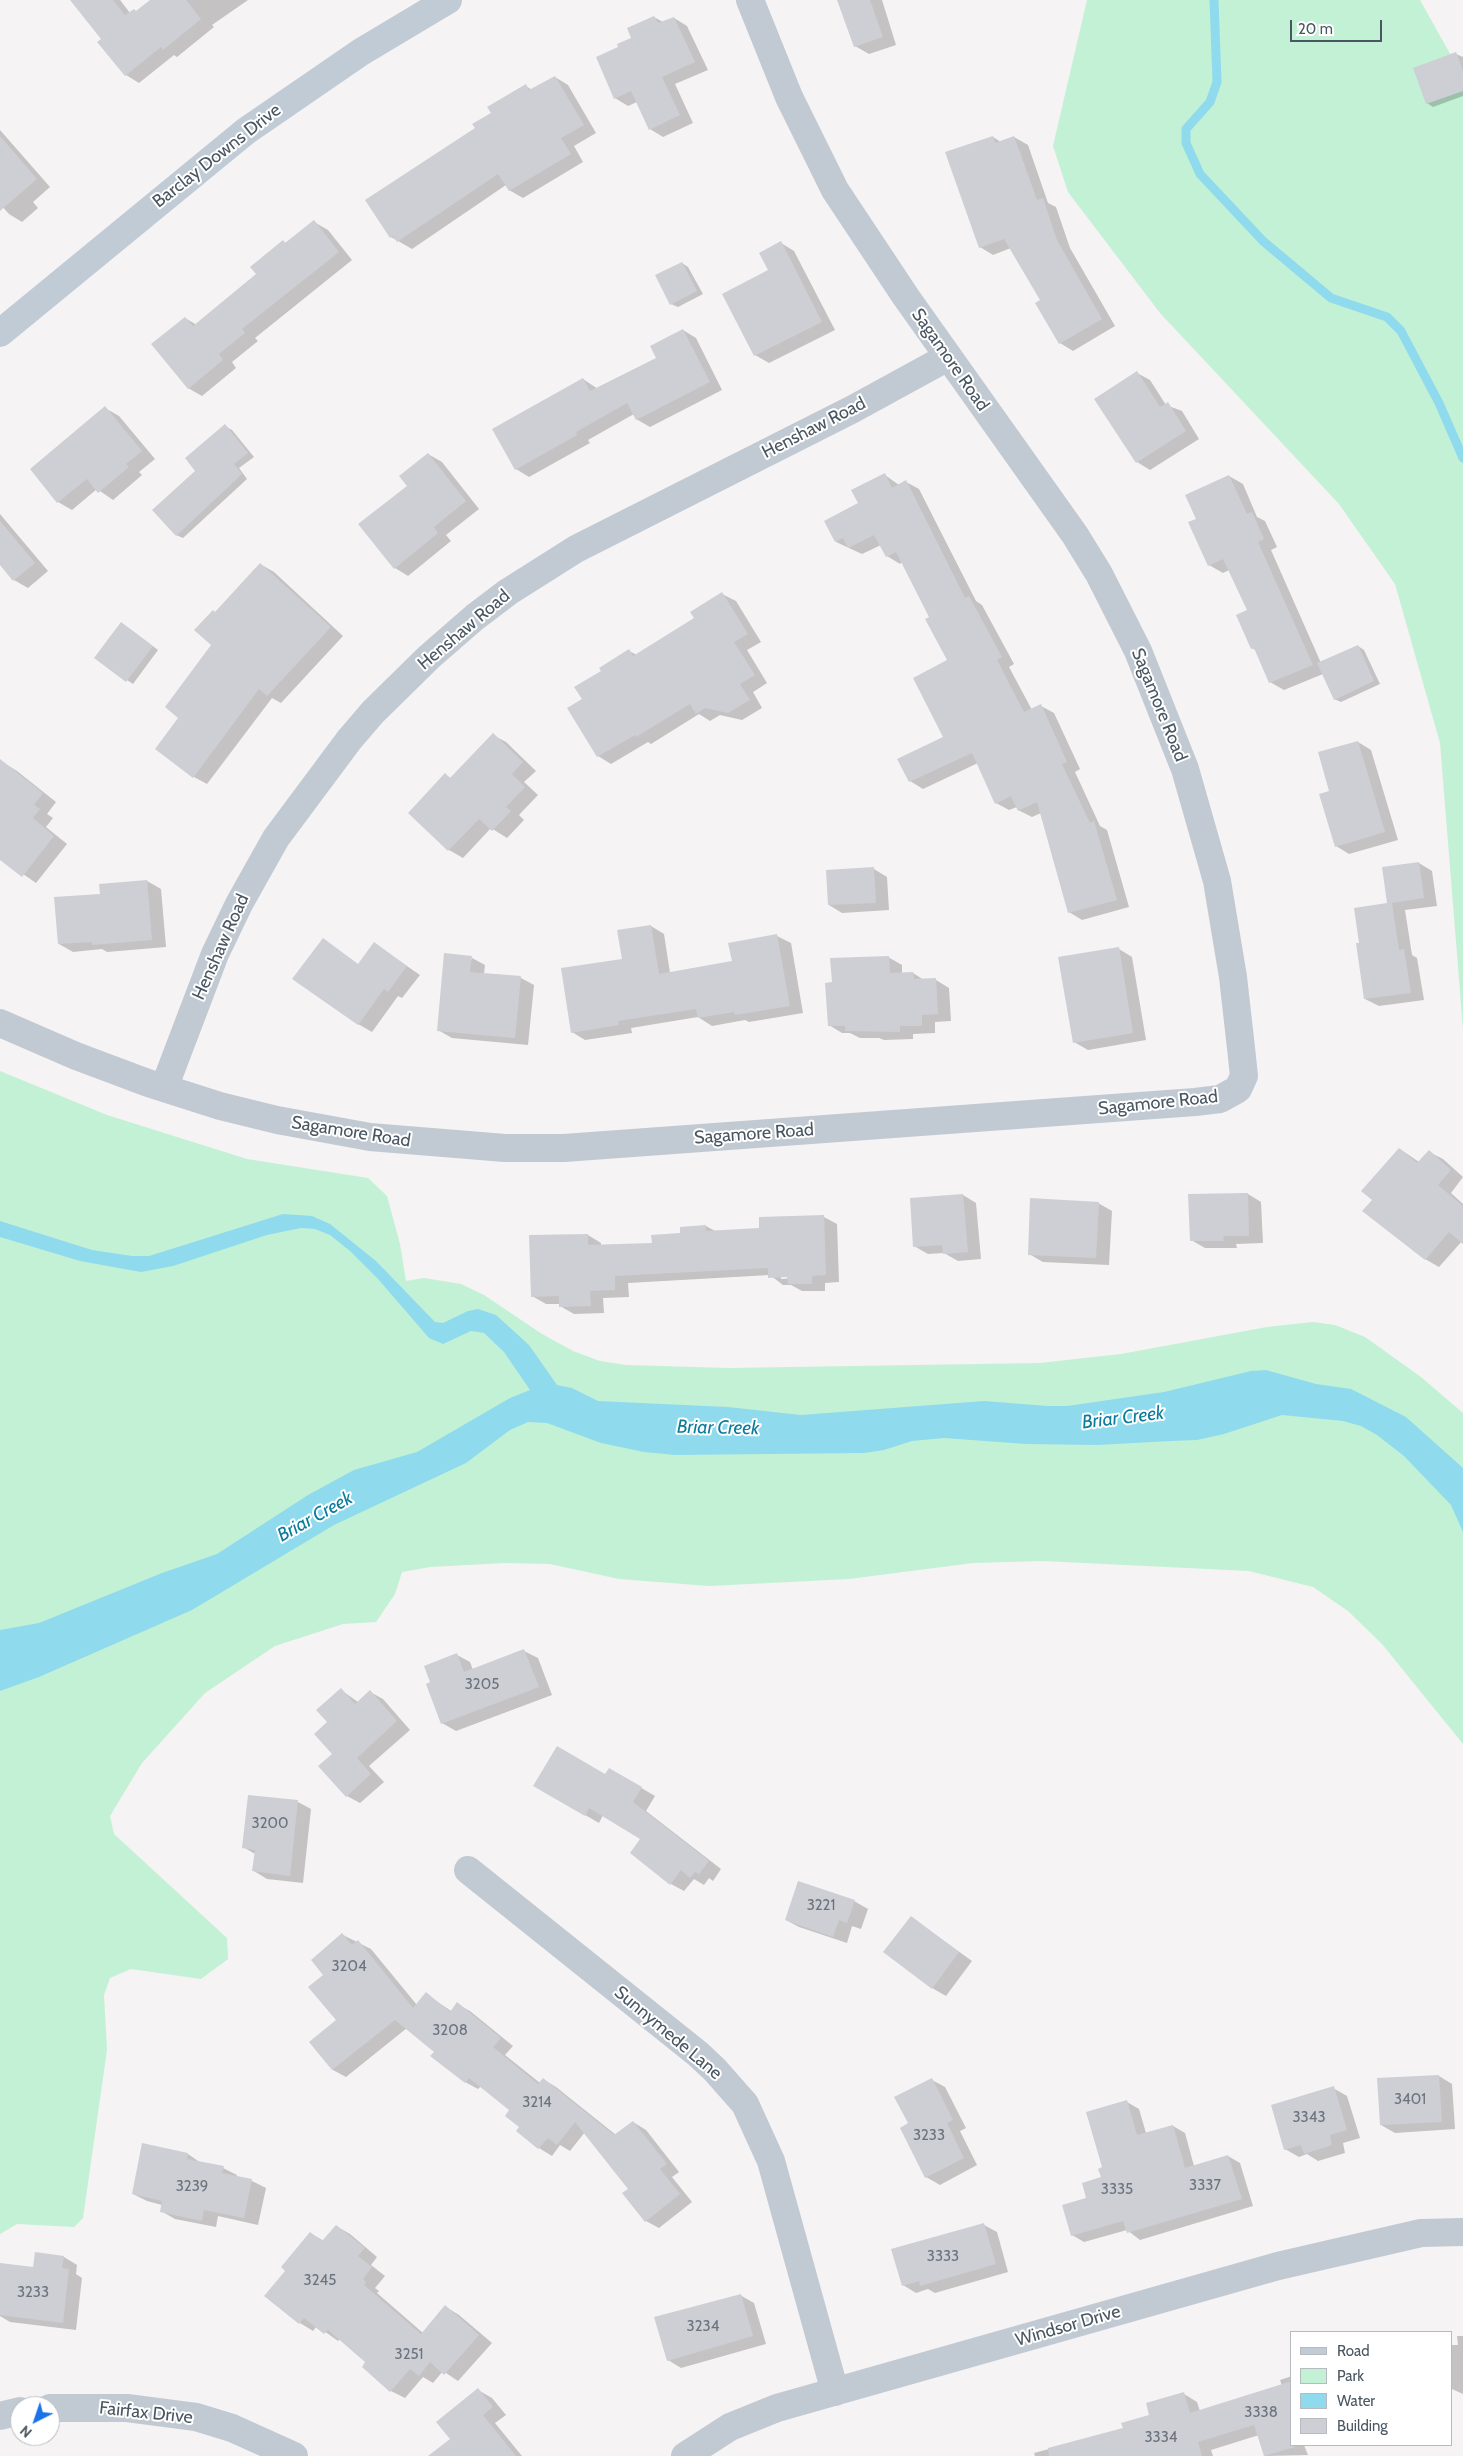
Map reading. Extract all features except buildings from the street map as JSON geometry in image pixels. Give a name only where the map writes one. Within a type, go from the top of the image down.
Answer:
[{"type":"street","name":"Barclay Downs Drive","points":[[0,332],[246,131],[361,52],[448,0]]},
{"type":"street","name":"Sagamore Road","points":[[0,1022],[76,1056],[220,1106],[328,1131],[413,1142],[534,1149],[1195,1102],[1220,1099],[1234,1092],[1243,1081],[1244,1072],[1233,977],[1222,903],[1193,794],[1166,719],[1138,650],[1099,574],[1058,510],[948,357],[854,221],[828,176],[789,97],[750,0]]},
{"type":"street","name":"Henshaw Road","points":[[164,1088],[215,954],[239,904],[276,838],[349,740],[373,712],[429,657],[475,617],[508,592],[576,549],[853,409],[948,357]]},
{"type":"street","name":"Sunnymede Lane","points":[[468,1870],[698,2054],[726,2081],[744,2104],[771,2161],[835,2392]]},
{"type":"street","name":"Windsor Drive","points":[[685,2456],[730,2427],[755,2416],[835,2392],[1278,2266],[1421,2233],[1463,2232]]},
{"type":"street","name":"Fairfax Drive","points":[[60,2408],[127,2408],[196,2417],[232,2428],[294,2456]]},
{"type":"green space","points":[[1087,0],[1420,0],[1463,77],[1463,1029],[1440,743],[1395,584],[1339,504],[1160,313],[1068,192],[1053,146]]},
{"type":"green space","points":[[0,1071],[107,1115],[247,1159],[368,1178],[387,1196],[400,1244],[406,1281],[424,1278],[461,1284],[484,1295],[542,1334],[573,1351],[600,1361],[626,1365],[729,1368],[1040,1363],[1121,1354],[1267,1327],[1313,1322],[1335,1325],[1365,1337],[1421,1377],[1463,1413],[1463,1744],[1382,1644],[1348,1611],[1313,1587],[1249,1571],[1043,1561],[973,1563],[849,1579],[709,1586],[619,1579],[550,1564],[505,1563],[430,1567],[402,1572],[395,1594],[376,1622],[343,1624],[275,1646],[205,1693],[142,1763],[110,1816],[114,1834],[227,1938],[228,1959],[201,1979],[131,1969],[110,1978],[104,1995],[107,2050],[83,2218],[74,2227],[17,2224],[0,2234]]},
{"type":"water","name":"Briar Creek","points":[[283,1214],[312,1216],[330,1224],[376,1261],[435,1322],[443,1323],[468,1311],[478,1309],[496,1315],[529,1345],[557,1385],[572,1388],[598,1401],[728,1407],[801,1415],[984,1401],[1067,1406],[1164,1392],[1251,1371],[1266,1370],[1316,1384],[1351,1389],[1406,1417],[1463,1468],[1463,1532],[1451,1505],[1404,1456],[1377,1435],[1361,1426],[1343,1421],[1282,1415],[1224,1434],[1197,1440],[1097,1445],[1026,1444],[944,1438],[912,1441],[884,1450],[864,1453],[675,1455],[644,1452],[601,1443],[547,1423],[528,1422],[510,1430],[466,1463],[334,1525],[192,1610],[39,1677],[0,1691],[0,1630],[39,1623],[162,1573],[217,1554],[308,1495],[354,1470],[417,1452],[510,1398],[530,1390],[504,1352],[484,1333],[471,1331],[443,1344],[429,1338],[378,1279],[350,1251],[330,1235],[315,1229],[301,1228],[267,1235],[173,1266],[141,1272],[80,1261],[0,1237],[0,1221],[92,1250],[132,1256],[149,1256]]},
{"type":"waterway","points":[[1214,0],[1217,82],[1210,102],[1186,129],[1186,143],[1200,174],[1263,241],[1331,298],[1387,317],[1401,331],[1439,403],[1463,458]]}]
